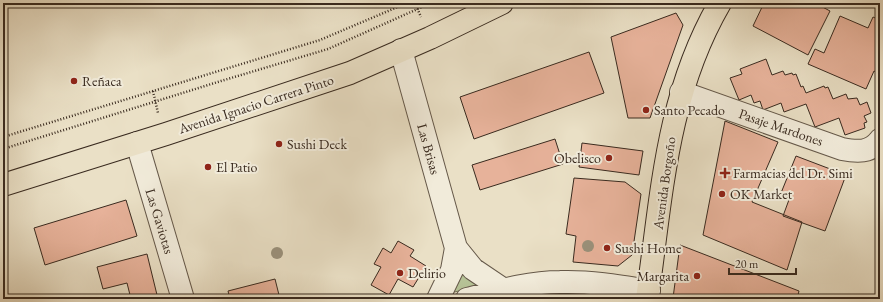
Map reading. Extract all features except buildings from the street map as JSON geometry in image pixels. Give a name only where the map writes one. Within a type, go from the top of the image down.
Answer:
[{"type":"main road","name":"Avenida Ignacio Carrera Pinto","points":[[3,185],[299,91],[350,73],[502,3]]},
{"type":"main road","name":"Avenida Borgoño","points":[[648,295],[667,156],[681,92],[694,56],[720,3]]},
{"type":"street","name":"Las Brisas","points":[[401,50],[456,248],[473,270],[504,290]]},
{"type":"street","name":"Pasaje Mardones","points":[[681,92],[854,152],[866,151],[874,147],[880,140]]},
{"type":"street","name":"Las Gaviotas","points":[[137,143],[183,299]]},
{"type":"street","name":"Las Brisas","points":[[438,299],[452,270],[456,248]]},
{"type":"street","points":[[467,299],[504,290],[560,282],[593,282],[648,295]]},
{"type":"path","points":[[3,136],[320,40],[407,3]]},
{"type":"path","points":[[3,149],[328,49],[431,3]]},
{"type":"green space","points":[[460,264],[481,286],[450,293]]},
{"type":"place","name":"Reñaca","points":[[74,81]]},
{"type":"place","name":"Santo Pecado","points":[[646,110]]},
{"type":"place","name":"Sushi Deck","points":[[279,144]]},
{"type":"place","name":"Obelisco","points":[[609,158]]},
{"type":"place","name":"El Patio","points":[[208,167]]},
{"type":"place","name":"Farmacias del Dr. Simi","points":[[725,173]]},
{"type":"place","name":"OK Market","points":[[722,194]]},
{"type":"place","name":"Sushi Home","points":[[607,248]]},
{"type":"place","name":"Delirio","points":[[400,273]]},
{"type":"place","name":"Margarita","points":[[697,276]]}]
